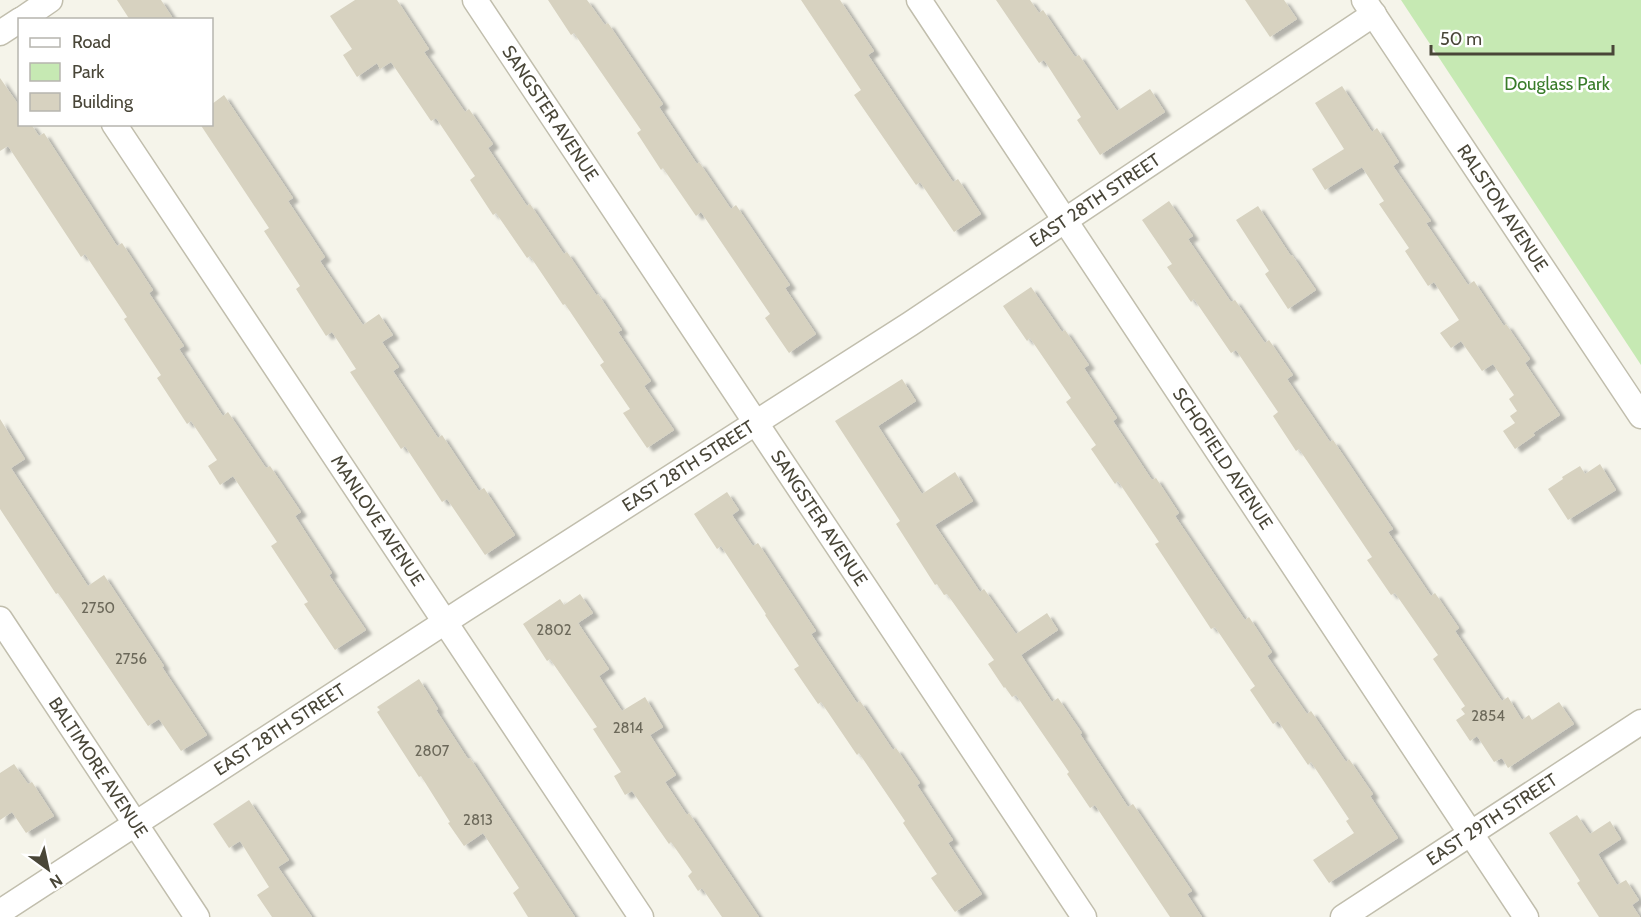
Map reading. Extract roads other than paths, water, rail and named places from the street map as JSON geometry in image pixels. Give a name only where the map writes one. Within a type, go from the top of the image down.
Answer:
[{"type":"street","name":"SANGSTER AVENUE","points":[[475,0],[1084,917]]},
{"type":"street","name":"SCHOFIELD AVENUE","points":[[919,0],[1526,917]]},
{"type":"street","name":"EAST 28TH STREET","points":[[0,912],[1066,221],[1369,7]]},
{"type":"street","name":"RALSTON AVENUE","points":[[1369,7],[1641,416]]},
{"type":"street","points":[[0,33],[18,21]]},
{"type":"street","name":"MANLOVE AVENUE","points":[[115,126],[641,917]]},
{"type":"street","name":"BALTIMORE AVENUE","points":[[0,619],[197,917]]},
{"type":"street","name":"EAST 29TH STREET","points":[[1343,917],[1641,722]]},
{"type":"park label","name":"Douglass Park","points":[[1557,84]]}]
